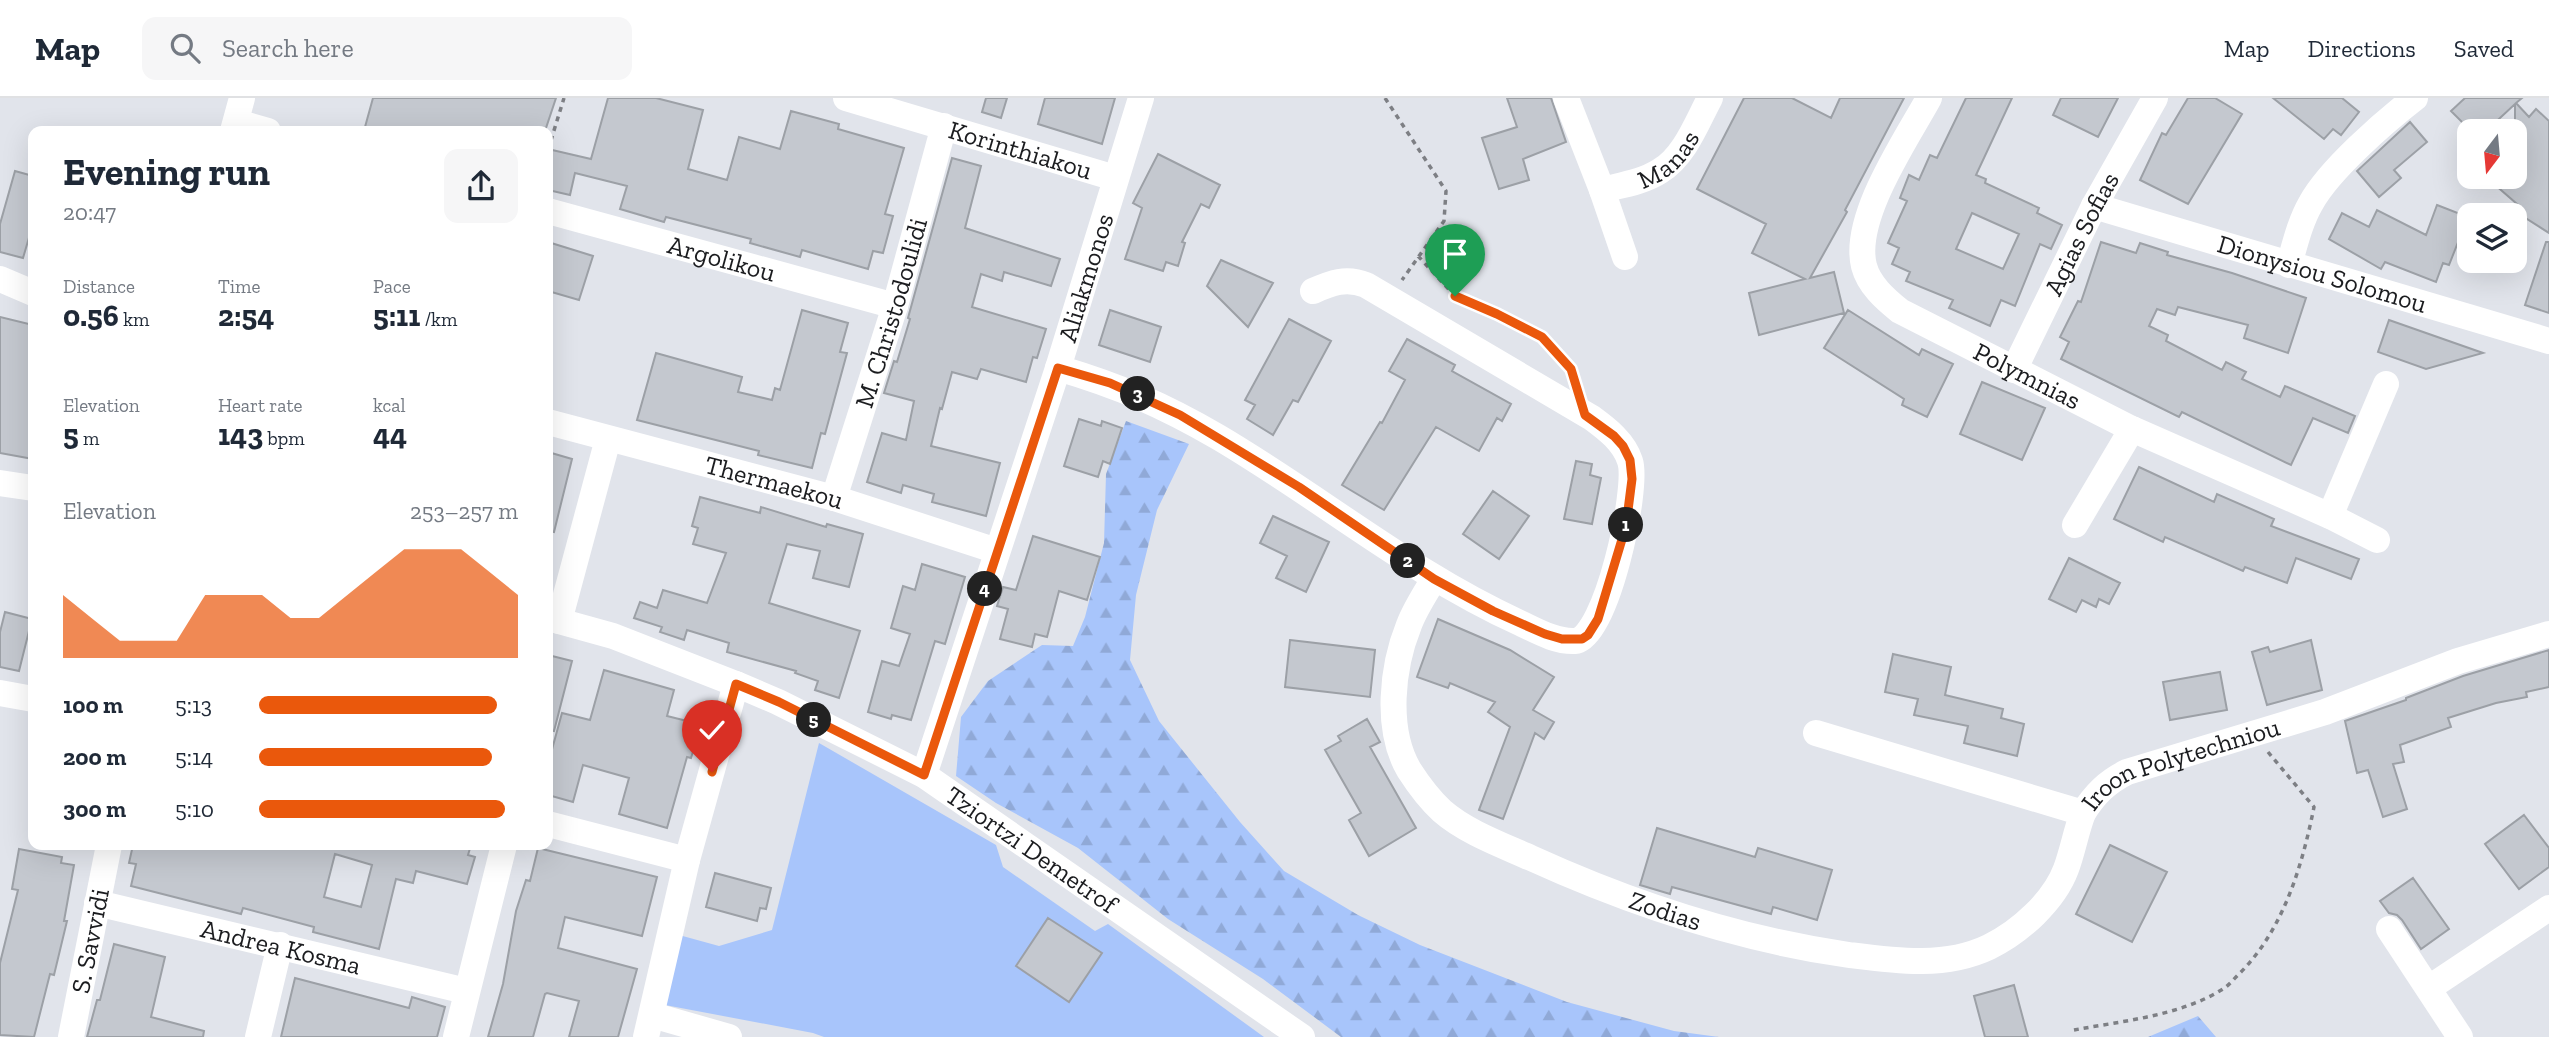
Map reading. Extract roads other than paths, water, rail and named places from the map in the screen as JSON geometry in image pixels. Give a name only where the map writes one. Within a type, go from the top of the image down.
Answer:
[{"type":"street","name":"Korinthiakou","points":[[846,98],[1115,178]]},
{"type":"street","name":"Aliakmonos","points":[[924,775],[1058,368],[1141,98]]},
{"type":"street","points":[[1566,98],[1625,257]]},
{"type":"street","name":"Manas","points":[[1602,190],[1642,180],[1668,165],[1687,141],[1710,98]]},
{"type":"street","name":"Polymnias","points":[[1929,98],[1882,182],[1868,213],[1862,244],[1864,267],[1877,292],[1900,311],[2132,429],[2330,516],[2377,540]]},
{"type":"street","name":"Agias Sofias","points":[[2014,370],[2094,206],[2155,98]]},
{"type":"street","points":[[2288,265],[2303,218],[2320,190],[2368,139],[2414,98]]},
{"type":"street","points":[[237,117],[257,126]]},
{"type":"street","name":"M. Christodoulidi","points":[[834,498],[895,306],[944,126]]},
{"type":"street","name":"Dionysiou Solomou","points":[[2094,206],[2549,341]]},
{"type":"street","name":"Argolikou","points":[[553,212],[895,306]]},
{"type":"street","points":[[0,279],[28,290]]},
{"type":"street","points":[[1058,368],[1110,383],[1180,415],[1299,487],[1434,579],[1493,611],[1562,639],[1582,639],[1588,635],[1598,619],[1626,526],[1632,479],[1630,460],[1623,446],[1603,426],[1366,285],[1350,280],[1328,284],[1312,291]]},
{"type":"street","points":[[2330,516],[2386,384]]},
{"type":"street","name":"Thermaekou","points":[[553,423],[834,498],[997,551]]},
{"type":"street","points":[[2075,525],[2132,429]]},
{"type":"street","points":[[554,619],[608,439]]},
{"type":"street","points":[[0,483],[28,487]]},
{"type":"street","name":"Zodias","points":[[1434,579],[1409,625],[1397,668],[1395,720],[1400,746],[1408,767],[1423,790],[1443,812],[1472,830],[1567,874],[1650,907],[1723,929],[1820,951],[1897,960],[1951,960],[1991,946],[2041,907],[2066,870],[2083,813]]},
{"type":"street","name":"Tziortzi Demetrof","points":[[554,619],[613,636],[779,702],[924,775],[1302,1037]]},
{"type":"street","name":"Iroon Polytechniou","points":[[1816,733],[2004,787],[2083,813],[2094,796],[2127,772],[2325,712],[2494,648],[2549,634]]},
{"type":"street","points":[[729,1037],[649,1026],[687,860],[736,684]]},
{"type":"street","points":[[0,694],[28,698]]},
{"type":"street","points":[[553,825],[687,860]]},
{"type":"street","name":"S. Savvidi","points":[[71,1037],[108,850]]},
{"type":"street","points":[[456,1037],[503,850]]},
{"type":"street","name":"Andrea Kosma","points":[[97,903],[466,991]]},
{"type":"street","points":[[2429,988],[2549,908]]},
{"type":"street","points":[[2389,929],[2460,1037]]},
{"type":"street","points":[[258,1037],[279,945]]}]
